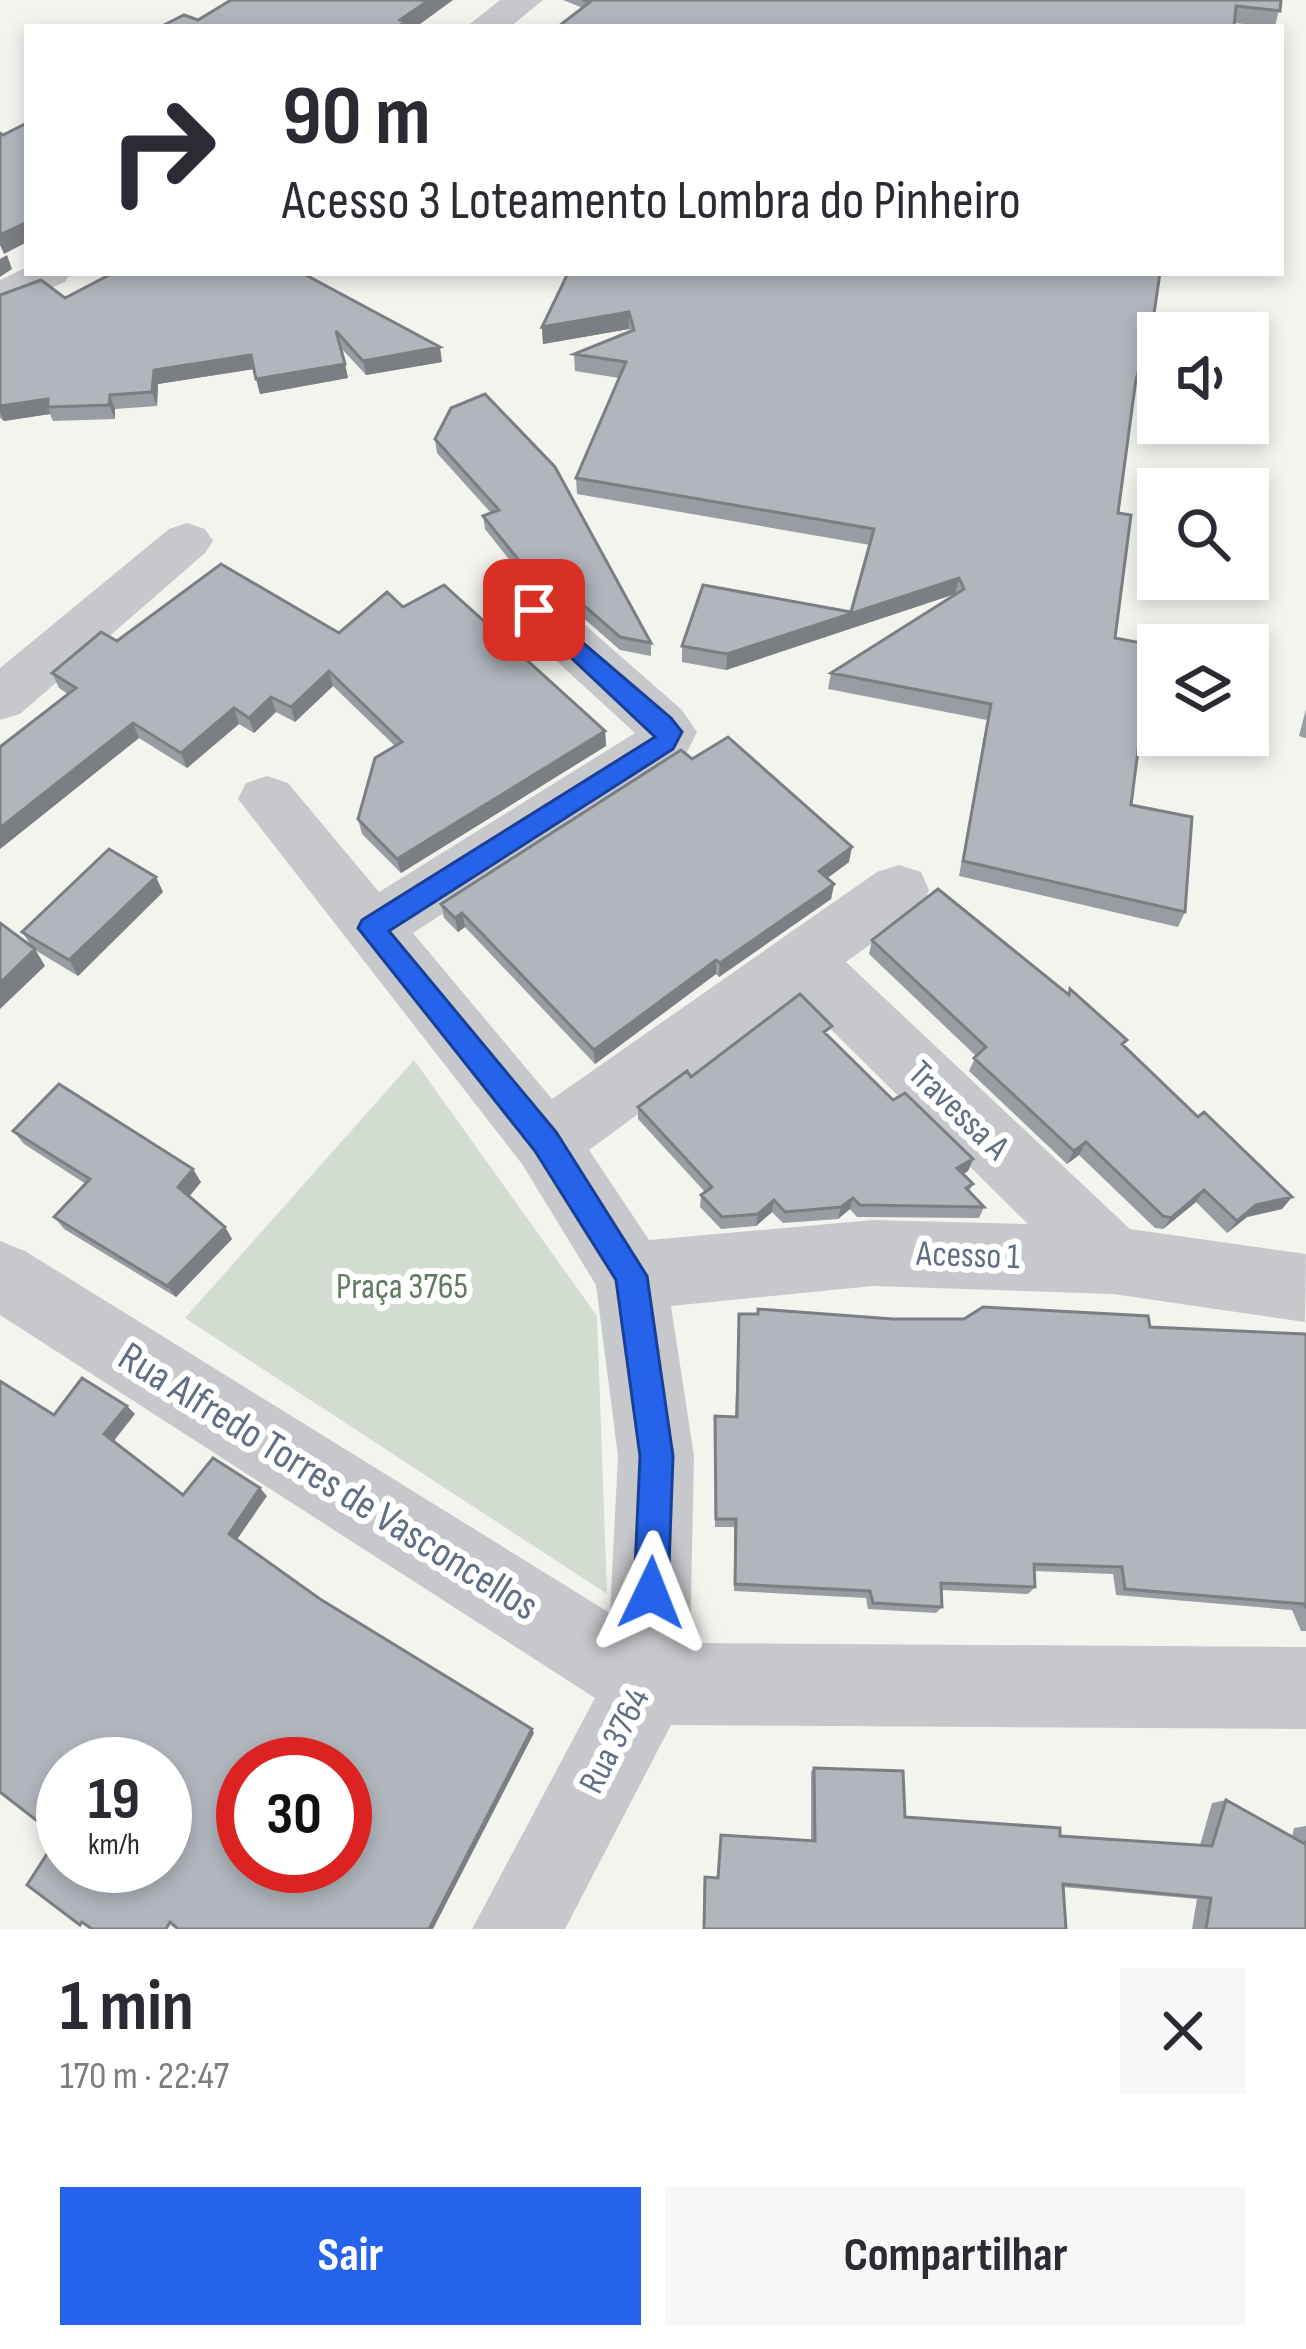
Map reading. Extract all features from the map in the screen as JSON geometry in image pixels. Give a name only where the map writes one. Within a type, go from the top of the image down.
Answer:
[{"type":"street","points":[[489,24],[525,0]]},
{"type":"street","points":[[0,297],[43,276]]},
{"type":"street","points":[[0,699],[187,542]]},
{"type":"street","points":[[371,928],[664,743],[669,732],[662,724],[534,610]]},
{"type":"street","name":"Rua 3764","points":[[267,799],[546,1142],[631,1276],[656,1456],[648,1684],[517,1929]]},
{"type":"street","points":[[546,1142],[899,890]]},
{"type":"street","name":"Travessa A","points":[[802,961],[1113,1260]]},
{"type":"street","name":"Acesso 1","points":[[631,1276],[873,1253],[1113,1260],[1305,1288]]},
{"type":"street","name":"Rua Alfredo Torres de Vasconcellos","points":[[0,1275],[648,1684]]},
{"type":"street","points":[[648,1684],[1306,1688]]},
{"type":"green space","name":"Praça 3765","points":[[414,1060],[597,1316],[607,1594],[185,1318]]},
{"type":"building","points":[[231,0],[429,0],[400,20],[405,22],[402,24],[166,24],[184,15],[198,20]]},
{"type":"building","points":[[583,0],[1281,0],[1280,11],[1236,6],[1234,24],[562,24],[590,2]]},
{"type":"building","points":[[24,124],[24,223],[0,235],[0,133]]},
{"type":"building","points":[[107,276],[308,276],[440,347],[363,361],[336,331],[345,364],[256,379],[251,355],[154,370],[152,392],[110,395],[109,405],[48,407],[48,399],[0,406],[0,295],[41,280],[65,298]]},
{"type":"building","points":[[567,276],[1160,276],[1154,312],[1137,312],[1137,376],[1118,513],[1131,515],[1115,638],[1137,642],[1137,756],[1131,805],[1192,817],[1185,912],[963,861],[991,704],[831,673],[964,589],[959,578],[727,654],[682,646],[703,585],[851,612],[874,529],[576,478],[626,362],[574,354],[634,330],[629,312],[542,327]]},
{"type":"building","points":[[485,394],[555,467],[651,643],[620,637],[555,580],[530,574],[483,516],[499,510],[435,439],[451,408]]},
{"type":"building","points":[[221,564],[339,633],[387,592],[403,607],[444,585],[605,731],[397,859],[358,819],[375,758],[402,742],[329,671],[291,707],[271,697],[249,718],[234,708],[181,753],[133,723],[0,828],[0,747],[76,688],[52,673],[101,632],[117,641]]},
{"type":"building","points":[[728,737],[852,847],[819,871],[834,884],[720,963],[716,960],[594,1050],[462,913],[455,918],[441,904],[681,750],[692,759]]},
{"type":"building","points":[[109,849],[156,877],[69,960],[22,932]]},
{"type":"building","points":[[938,889],[1069,995],[1070,989],[1127,1040],[1122,1044],[1198,1117],[1204,1112],[1292,1197],[1256,1205],[1237,1221],[1204,1190],[1171,1218],[1163,1216],[1086,1142],[1074,1151],[974,1058],[986,1047],[872,940]]},
{"type":"building","points":[[0,923],[35,949],[0,983]]},
{"type":"building","points":[[800,994],[832,1026],[824,1032],[893,1100],[905,1093],[973,1159],[957,1168],[973,1184],[966,1188],[984,1207],[860,1205],[853,1198],[841,1207],[785,1212],[774,1200],[758,1214],[722,1217],[701,1195],[712,1187],[638,1107],[687,1071],[691,1077]]},
{"type":"building","points":[[59,1084],[193,1169],[178,1187],[225,1227],[167,1286],[54,1217],[90,1179],[13,1131]]},
{"type":"building","points":[[983,1307],[1148,1316],[1150,1327],[1306,1334],[1306,1608],[1304,1604],[1125,1589],[1122,1567],[1034,1564],[1035,1587],[941,1583],[942,1607],[873,1603],[870,1591],[735,1584],[736,1519],[716,1519],[715,1416],[737,1417],[739,1314],[758,1314],[758,1309],[964,1319]]},
{"type":"building","points":[[82,1378],[127,1406],[104,1434],[183,1495],[213,1458],[260,1488],[229,1534],[320,1599],[532,1729],[429,1929],[178,1929],[170,1922],[166,1929],[92,1929],[38,1893],[192,1893],[192,1737],[36,1737],[36,1820],[0,1792],[0,1381],[54,1415]]},
{"type":"building","points":[[814,1768],[903,1771],[905,1817],[1060,1828],[1060,1836],[1212,1846],[1226,1800],[1306,1841],[1306,1929],[1206,1929],[1211,1898],[1063,1884],[1066,1929],[704,1929],[705,1877],[718,1878],[721,1835],[815,1841]]},
{"type":"building","points":[[36,1871],[36,1892],[27,1885]]},
{"type":"route","points":[[534,610],[662,724],[669,732],[664,743],[371,928],[546,1142],[631,1276],[656,1456],[651,1593]]}]
